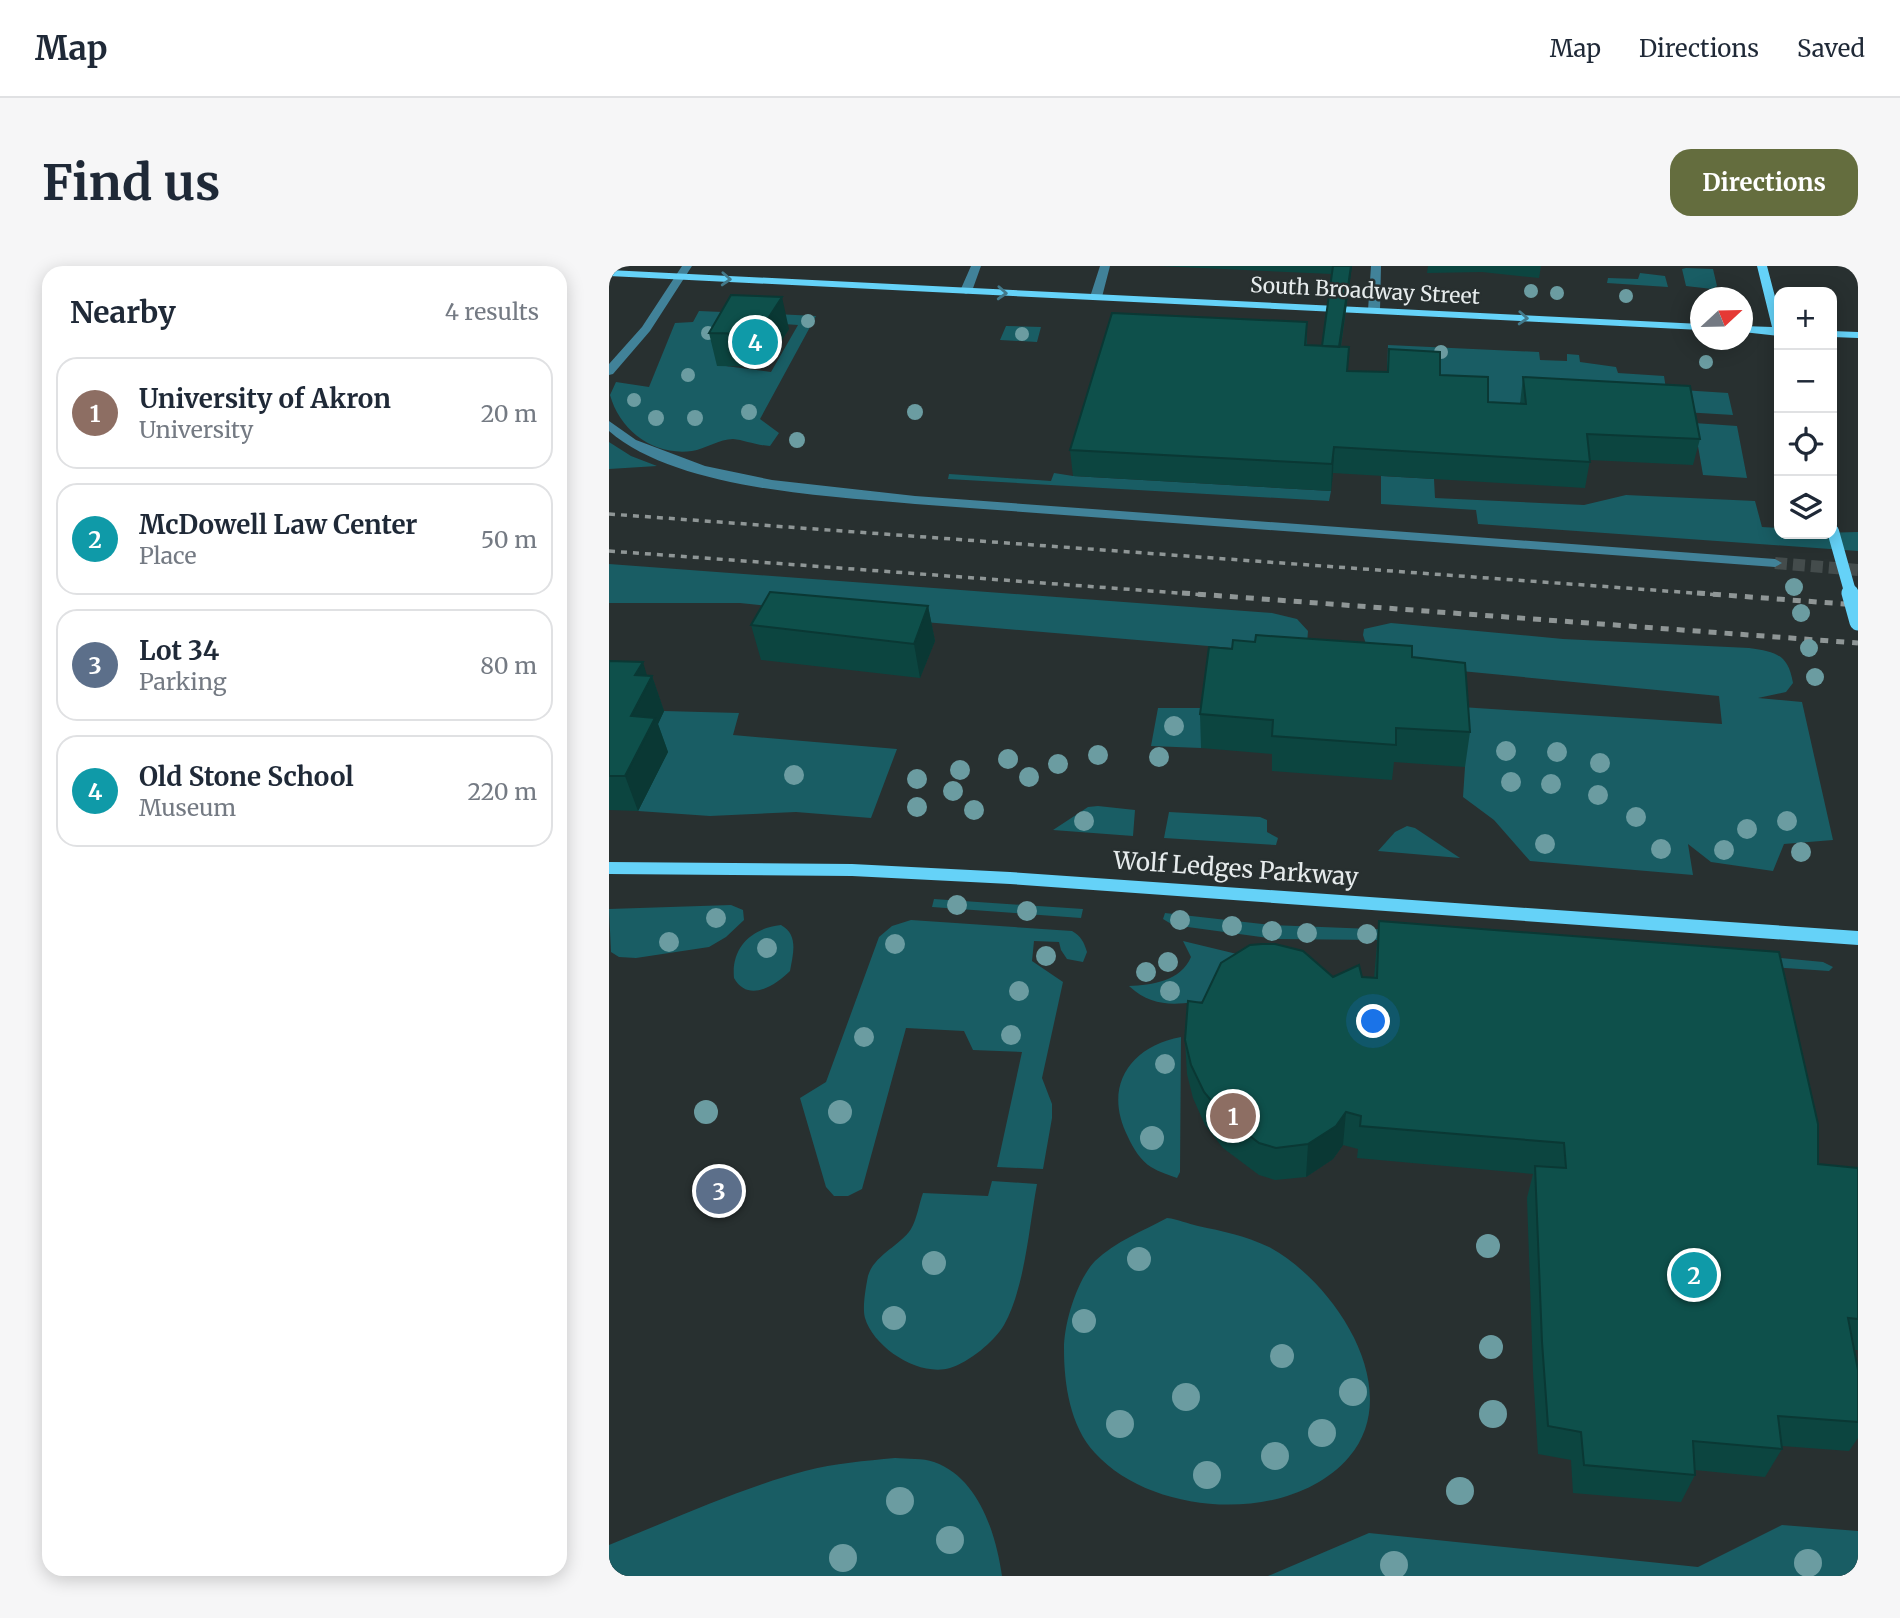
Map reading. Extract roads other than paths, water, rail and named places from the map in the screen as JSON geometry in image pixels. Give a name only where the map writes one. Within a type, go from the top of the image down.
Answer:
[{"type":"main road","points":[[1762,266],[1774,313]]},
{"type":"main road","name":"South Broadway Street","points":[[609,273],[1690,326]]},
{"type":"main road","points":[[1753,330],[1774,332]]},
{"type":"main road","points":[[1837,334],[1858,335]]},
{"type":"main road","points":[[1835,539],[1858,622]]},
{"type":"main road","name":"Wolf Ledges Parkway","points":[[609,868],[852,870],[1010,877],[1858,938]]},
{"type":"street","points":[[609,371],[646,329],[687,266]]},
{"type":"street","points":[[966,290],[976,266]]},
{"type":"street","points":[[1096,297],[1105,266]]},
{"type":"street","points":[[1374,310],[1376,266]]},
{"type":"street","points":[[609,425],[632,443],[694,467],[829,492],[1775,563]]},
{"type":"tunnel","points":[[1775,563],[1858,570]]},
{"type":"railway","points":[[609,514],[1721,595]]},
{"type":"railway","points":[[609,551],[1206,595]]},
{"type":"railway","points":[[1182,593],[1858,643]]},
{"type":"railway","points":[[1697,593],[1858,605]]},
{"type":"place","name":"Old Stone School","points":[[755,342]]},
{"type":"place","name":"University of Akron","points":[[1233,1116]]},
{"type":"place","name":"Lot 34","points":[[719,1191]]},
{"type":"place","name":"McDowell Law Center","points":[[1694,1275]]}]
